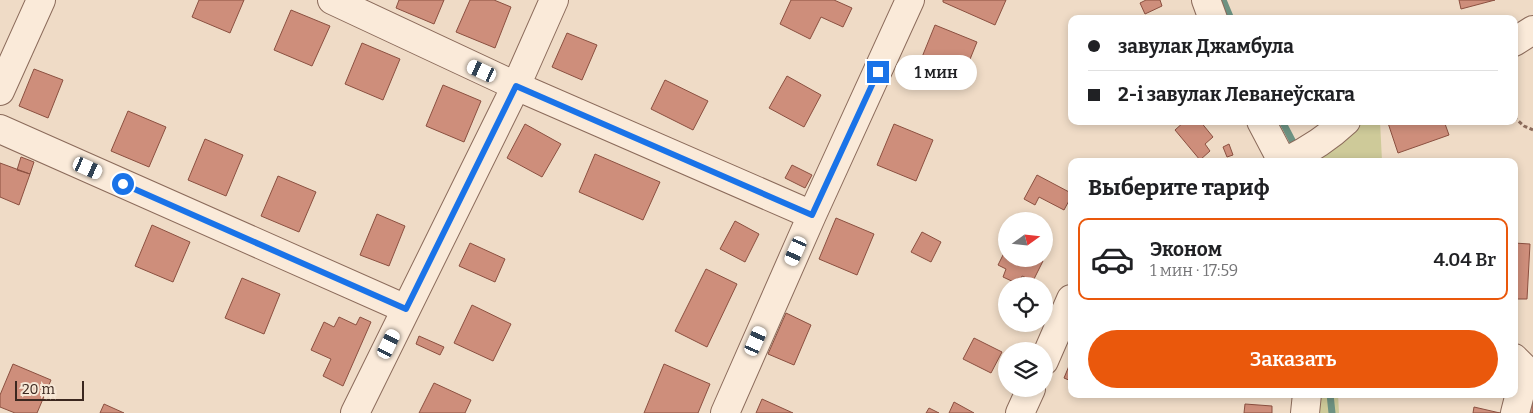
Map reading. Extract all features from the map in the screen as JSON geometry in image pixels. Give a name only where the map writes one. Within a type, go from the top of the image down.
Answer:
[{"type":"street","points":[[0,91],[41,0]]},
{"type":"street","points":[[332,0],[516,86],[812,215]]},
{"type":"street","points":[[356,413],[516,86],[554,0]]},
{"type":"street","points":[[725,413],[812,215],[910,0]]},
{"type":"street","points":[[1206,0],[1212,15]]},
{"type":"street","points":[[1518,39],[1533,30]]},
{"type":"street","points":[[1263,125],[1280,158]]},
{"type":"street","points":[[1293,158],[1330,137],[1342,125]]},
{"type":"street","points":[[0,129],[406,309]]},
{"type":"street","points":[[1052,342],[1068,307]]},
{"type":"street","points":[[1516,413],[1526,370],[1518,362]]},
{"type":"street","points":[[1020,413],[1027,397]]},
{"type":"street","points":[[1305,413],[1307,398]]},
{"type":"path","points":[[1518,121],[1533,130]]},
{"type":"shaded area","points":[[1352,125],[1380,125],[1382,158],[1318,158]]},
{"type":"shaded area","points":[[1319,398],[1338,398],[1339,413],[1318,413]]},
{"type":"building","points":[[199,0],[244,0],[230,33],[192,17]]},
{"type":"building","points":[[399,0],[444,0],[434,24],[396,8]]},
{"type":"building","points":[[470,0],[494,0],[511,7],[495,48],[456,32]]},
{"type":"building","points":[[791,0],[834,0],[852,8],[843,27],[821,17],[810,39],[780,24]]},
{"type":"building","points":[[943,0],[1006,0],[995,25],[943,2]]},
{"type":"building","points":[[1146,0],[1160,0],[1162,6],[1145,14],[1140,3]]},
{"type":"building","points":[[1459,0],[1495,0],[1461,9]]},
{"type":"building","points":[[291,10],[330,26],[312,66],[274,50]]},
{"type":"building","points":[[935,25],[977,42],[962,79],[920,62]]},
{"type":"building","points":[[567,33],[597,45],[582,80],[552,67]]},
{"type":"building","points":[[362,43],[400,59],[383,100],[345,84]]},
{"type":"building","points":[[34,69],[63,80],[48,118],[19,106]]},
{"type":"building","points":[[787,76],[821,95],[804,127],[769,108]]},
{"type":"building","points":[[665,80],[708,101],[693,130],[651,109]]},
{"type":"building","points":[[443,85],[481,101],[464,142],[426,126]]},
{"type":"building","points":[[128,111],[166,127],[149,167],[111,151]]},
{"type":"building","points":[[525,124],[561,144],[542,177],[507,158]]},
{"type":"building","points":[[894,124],[933,140],[916,181],[877,165]]},
{"type":"building","points":[[1181,125],[1203,125],[1213,137],[1205,144],[1210,151],[1202,158],[1198,158],[1175,130]]},
{"type":"building","points":[[1389,125],[1445,125],[1449,135],[1398,153]]},
{"type":"building","points":[[205,139],[243,155],[226,196],[188,180]]},
{"type":"building","points":[[1229,144],[1233,155],[1227,157],[1223,147]]},
{"type":"building","points":[[595,154],[660,182],[643,220],[579,192]]},
{"type":"building","points":[[21,157],[34,162],[30,174],[17,170]]},
{"type":"building","points":[[0,163],[30,174],[19,205],[0,197]]},
{"type":"building","points":[[792,165],[812,175],[805,188],[785,178]]},
{"type":"building","points":[[1037,175],[1068,191],[1068,203],[1064,210],[1039,197],[1035,205],[1024,199]]},
{"type":"building","points":[[278,176],[316,192],[299,232],[261,216]]},
{"type":"building","points":[[377,214],[405,226],[389,266],[360,255]]},
{"type":"building","points":[[836,218],[874,234],[857,275],[819,259]]},
{"type":"building","points":[[735,221],[759,234],[745,262],[720,249]]},
{"type":"building","points":[[152,225],[190,242],[173,282],[135,266]]},
{"type":"building","points":[[922,232],[941,242],[931,262],[911,252]]},
{"type":"building","points":[[470,243],[505,259],[495,282],[459,266]]},
{"type":"building","points":[[1518,243],[1530,244],[1527,299],[1518,299]]},
{"type":"building","points":[[1004,268],[1040,268],[1035,277],[1003,277],[1006,269]]},
{"type":"building","points":[[706,269],[737,284],[707,347],[675,331]]},
{"type":"building","points":[[242,278],[280,294],[264,334],[225,318]]},
{"type":"building","points":[[472,305],[511,324],[493,361],[454,343]]},
{"type":"building","points":[[786,313],[811,325],[794,365],[768,354]]},
{"type":"building","points":[[339,317],[356,325],[360,317],[371,322],[343,386],[323,376],[331,359],[311,350],[324,322],[334,327]]},
{"type":"building","points":[[419,336],[444,347],[440,355],[416,344]]},
{"type":"building","points":[[974,338],[998,350],[998,360],[991,373],[963,359]]},
{"type":"building","points":[[13,364],[51,380],[37,413],[15,413],[0,407],[0,395]]},
{"type":"building","points":[[664,364],[710,384],[698,413],[644,413]]},
{"type":"building","points":[[1068,368],[1068,380],[1064,378]]},
{"type":"building","points":[[1533,382],[1533,413],[1524,413]]},
{"type":"building","points":[[434,383],[471,400],[465,413],[419,413]]},
{"type":"building","points":[[762,399],[793,413],[756,413]]},
{"type":"building","points":[[954,402],[974,413],[949,413]]},
{"type":"building","points":[[104,404],[124,413],[100,413]]},
{"type":"building","points":[[1245,404],[1272,406],[1272,413],[1244,413]]},
{"type":"building","points":[[1474,407],[1500,413],[1473,413]]},
{"type":"building","points":[[929,408],[939,413],[926,413]]},
{"type":"waterway","points":[[1223,0],[1229,15]]},
{"type":"waterway","points":[[1284,125],[1294,144]]},
{"type":"waterway","points":[[1330,398],[1332,413]]},
{"type":"route","points":[[123,184],[406,309],[516,86],[812,215],[878,72]]}]
